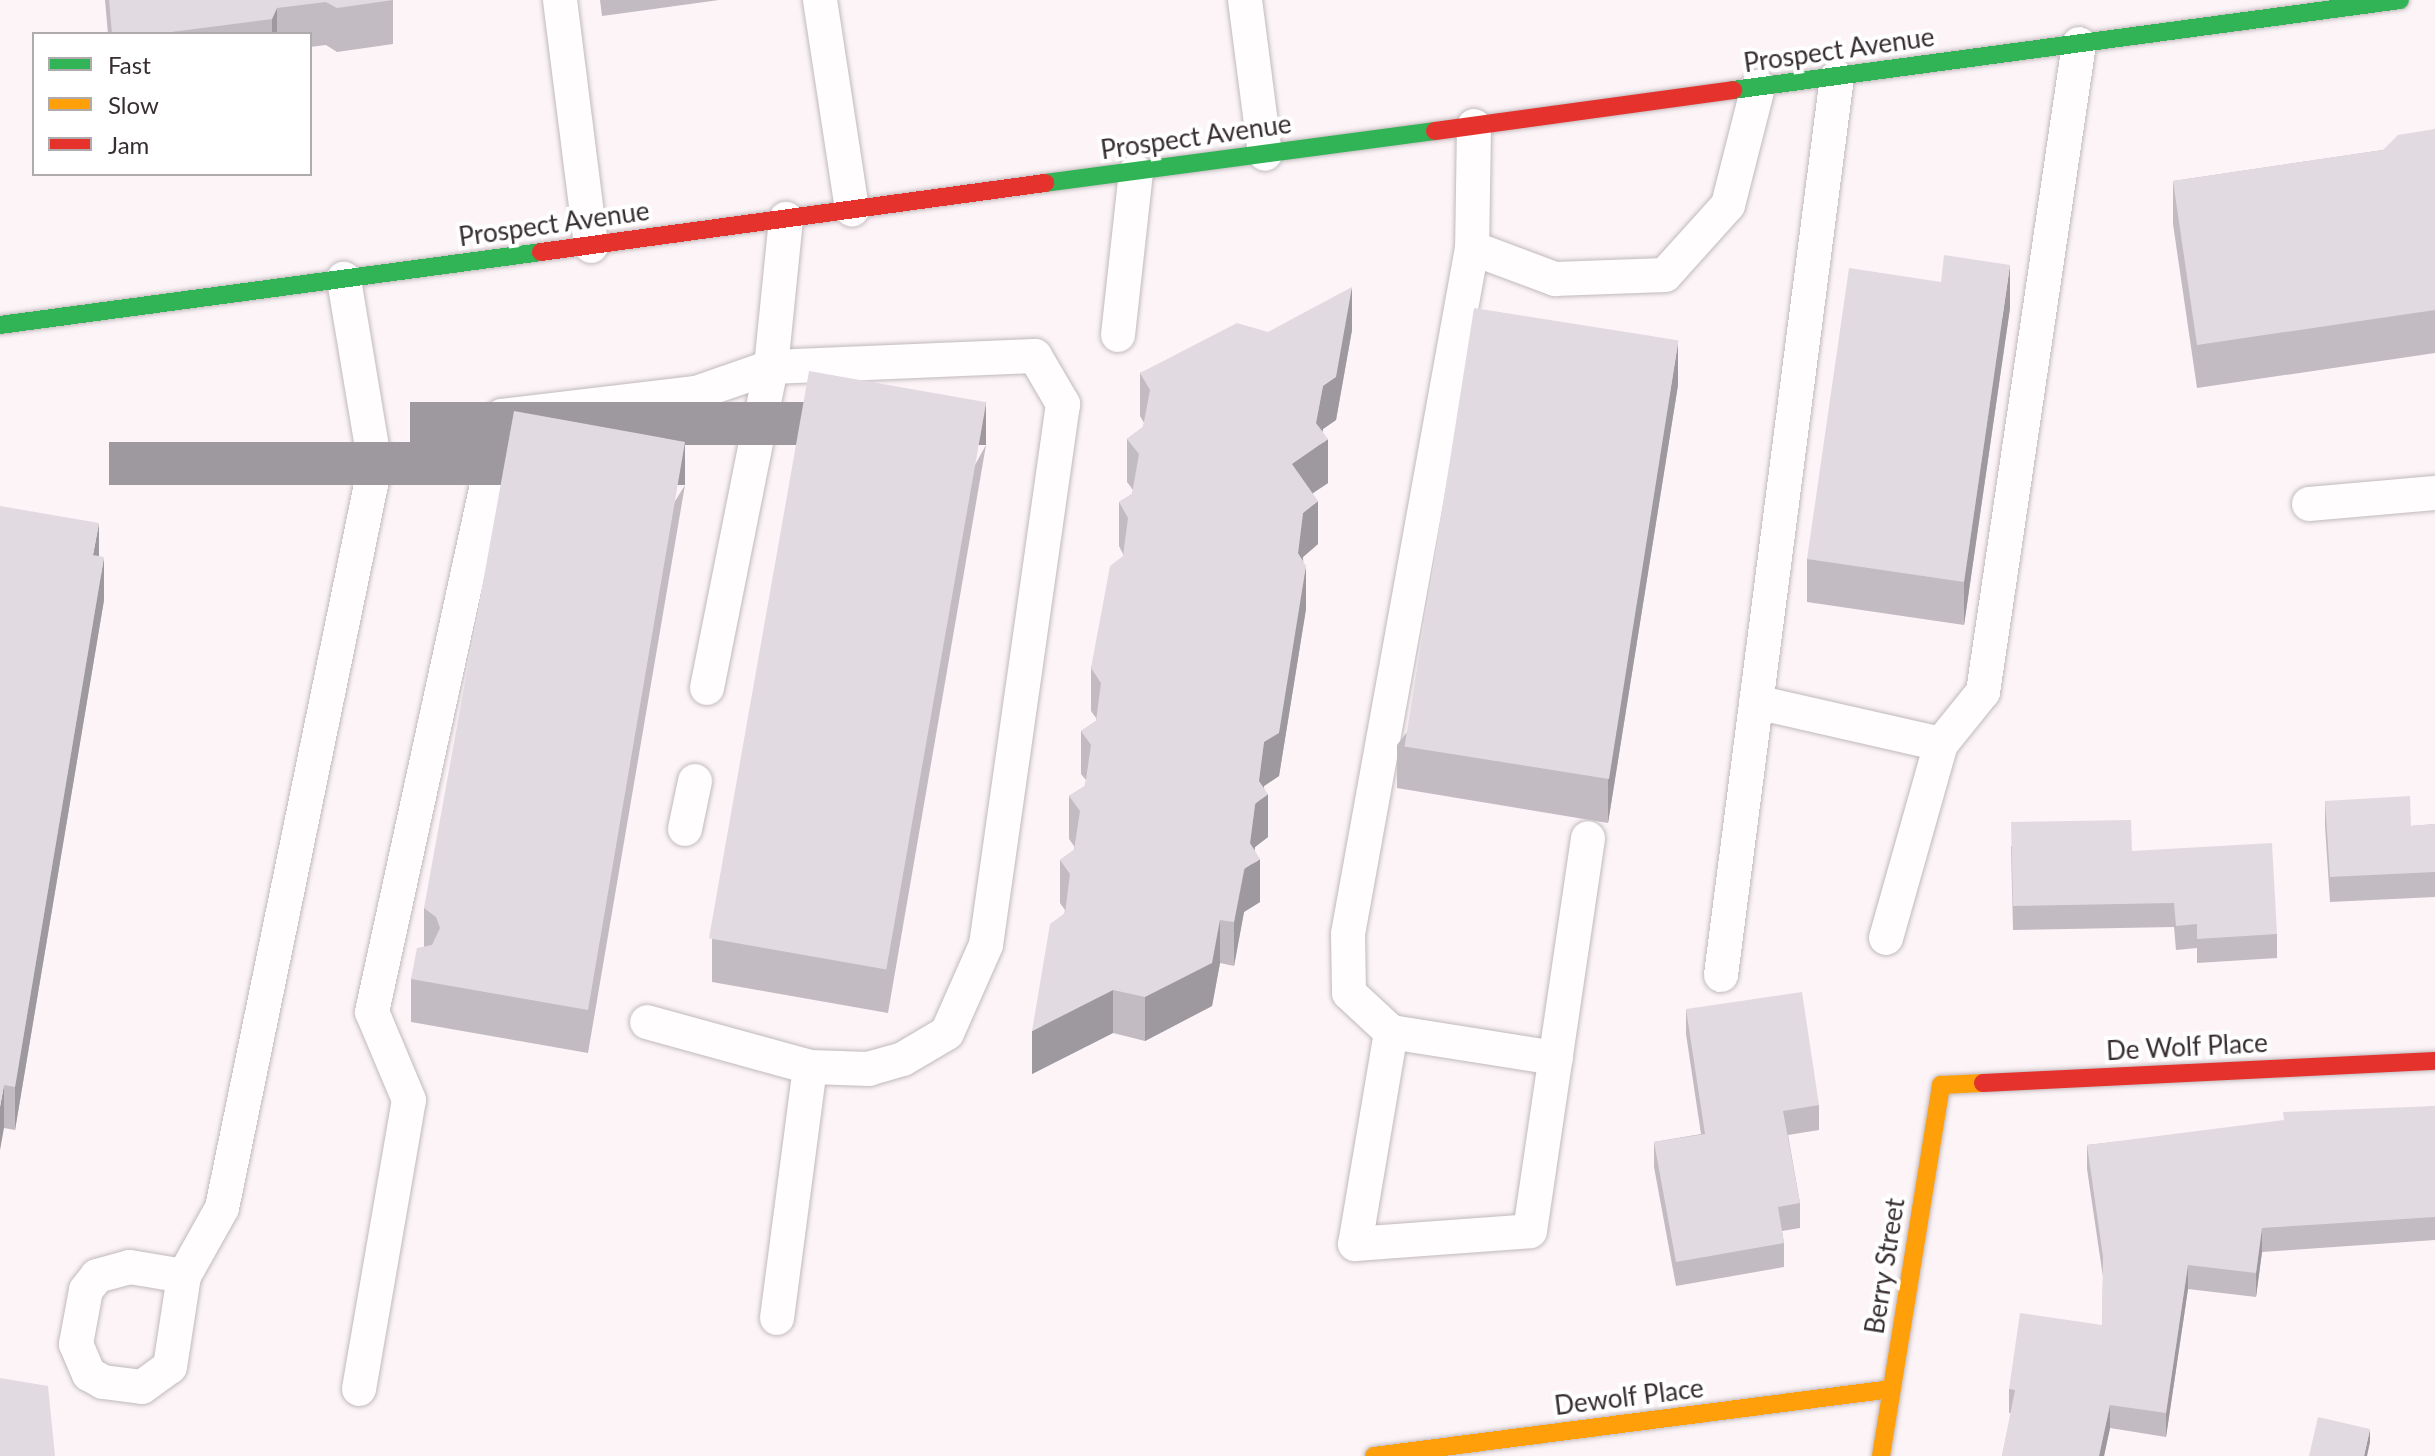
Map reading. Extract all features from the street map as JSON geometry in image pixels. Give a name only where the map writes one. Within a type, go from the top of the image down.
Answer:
[{"type":"street","name":"Prospect Avenue","points":[[0,325],[2400,0]]},
{"type":"street","name":"De Wolf Place","points":[[1941,1085],[2435,1061]]},
{"type":"street","name":"Berry Street","points":[[1881,1456],[1941,1085]]},
{"type":"street","name":"Dewolf Place","points":[[1374,1456],[1891,1389]]},
{"type":"lane","points":[[560,0],[591,246]]},
{"type":"lane","points":[[820,0],[852,210]]},
{"type":"lane","points":[[1245,0],[1265,154]]},
{"type":"lane","points":[[1886,938],[1941,744],[1983,692],[2079,44]]},
{"type":"lane","points":[[1721,975],[1837,77]]},
{"type":"lane","points":[[1472,248],[1555,279],[1665,275],[1728,205],[1758,87]]},
{"type":"lane","points":[[1474,126],[1472,248],[1348,934],[1349,993],[1391,1032],[1556,1058]]},
{"type":"lane","points":[[1118,335],[1136,172]]},
{"type":"lane","points":[[707,688],[771,367],[786,219]]},
{"type":"lane","points":[[184,1276],[222,1208],[375,465],[344,279]]},
{"type":"lane","points":[[359,1389],[409,1100],[372,1012],[502,416],[696,393],[771,367],[1035,356],[1063,404],[986,945],[947,1033],[903,1059],[869,1069],[810,1067],[647,1022]]},
{"type":"lane","points":[[2309,504],[2435,493]]},
{"type":"lane","points":[[1756,702],[1941,744]]},
{"type":"lane","points":[[685,829],[695,781]]},
{"type":"lane","points":[[1391,1032],[1355,1244],[1530,1231],[1588,838]]},
{"type":"lane","points":[[384,955],[420,972]]},
{"type":"lane","points":[[777,1318],[810,1067]]},
{"type":"building","points":[[109,0],[393,0],[337,8],[326,2],[277,8],[272,19],[171,32],[112,32]]},
{"type":"building","points":[[2435,129],[2435,310],[2197,345],[2173,181],[2383,150],[2398,135]]},
{"type":"building","points":[[1944,255],[2010,265],[1964,582],[1807,559],[1849,268],[1941,282]]},
{"type":"building","points":[[1352,287],[1336,377],[1323,386],[1316,423],[1328,439],[1292,464],[1318,501],[1303,513],[1298,553],[1306,566],[1279,733],[1264,742],[1259,781],[1268,794],[1255,804],[1250,843],[1260,859],[1244,869],[1234,922],[1220,920],[1212,963],[1145,997],[1113,990],[1032,1031],[1050,924],[1065,913],[1070,874],[1060,860],[1074,850],[1080,811],[1069,796],[1085,786],[1091,745],[1081,731],[1096,721],[1101,683],[1091,668],[1110,566],[1123,556],[1128,518],[1119,502],[1132,494],[1139,454],[1127,439],[1143,427],[1150,390],[1140,373],[1237,323],[1268,332]]},
{"type":"building","points":[[1474,308],[1678,340],[1609,779],[1405,747]]},
{"type":"building","points":[[809,371],[986,402],[886,970],[709,938]]},
{"type":"building","points":[[514,411],[685,442],[588,1010],[411,979],[417,948],[432,945],[440,928],[436,917],[424,908]]},
{"type":"building","points":[[0,506],[99,523],[93,555],[104,557],[15,1087],[4,1085],[0,1107]]},
{"type":"building","points":[[2410,796],[2411,826],[2435,824],[2435,872],[2330,877],[2325,801]]},
{"type":"building","points":[[2131,820],[2132,851],[2272,843],[2277,934],[2197,939],[2197,924],[2176,926],[2174,903],[2013,906],[2011,822]]},
{"type":"building","points":[[1802,992],[1819,1105],[1783,1111],[1800,1203],[1778,1207],[1784,1243],[1676,1262],[1654,1142],[1705,1134],[1686,1009]]},
{"type":"building","points":[[2435,1106],[2435,1217],[2262,1228],[2256,1273],[2188,1265],[2166,1413],[2110,1405],[2099,1456],[2002,1456],[2015,1390],[2009,1389],[2020,1313],[2102,1325],[2103,1257],[2087,1145],[2284,1120],[2283,1112]]},
{"type":"building","points":[[0,1378],[48,1386],[55,1456],[0,1456]]},
{"type":"building","points":[[2318,1417],[2370,1429],[2364,1456],[2309,1456]]},
{"type":"traffic: fast","points":[[1733,90],[2400,0]]},
{"type":"traffic: fast","points":[[1045,183],[1435,131]]},
{"type":"traffic: fast","points":[[0,325],[541,252]]},
{"type":"traffic: slow","points":[[1881,1456],[1941,1085],[1983,1083]]},
{"type":"traffic: slow","points":[[1374,1456],[1891,1389]]},
{"type":"traffic: jam","points":[[1435,131],[1733,90]]},
{"type":"traffic: jam","points":[[541,252],[1045,183]]},
{"type":"traffic: jam","points":[[1983,1083],[2435,1061]]}]
